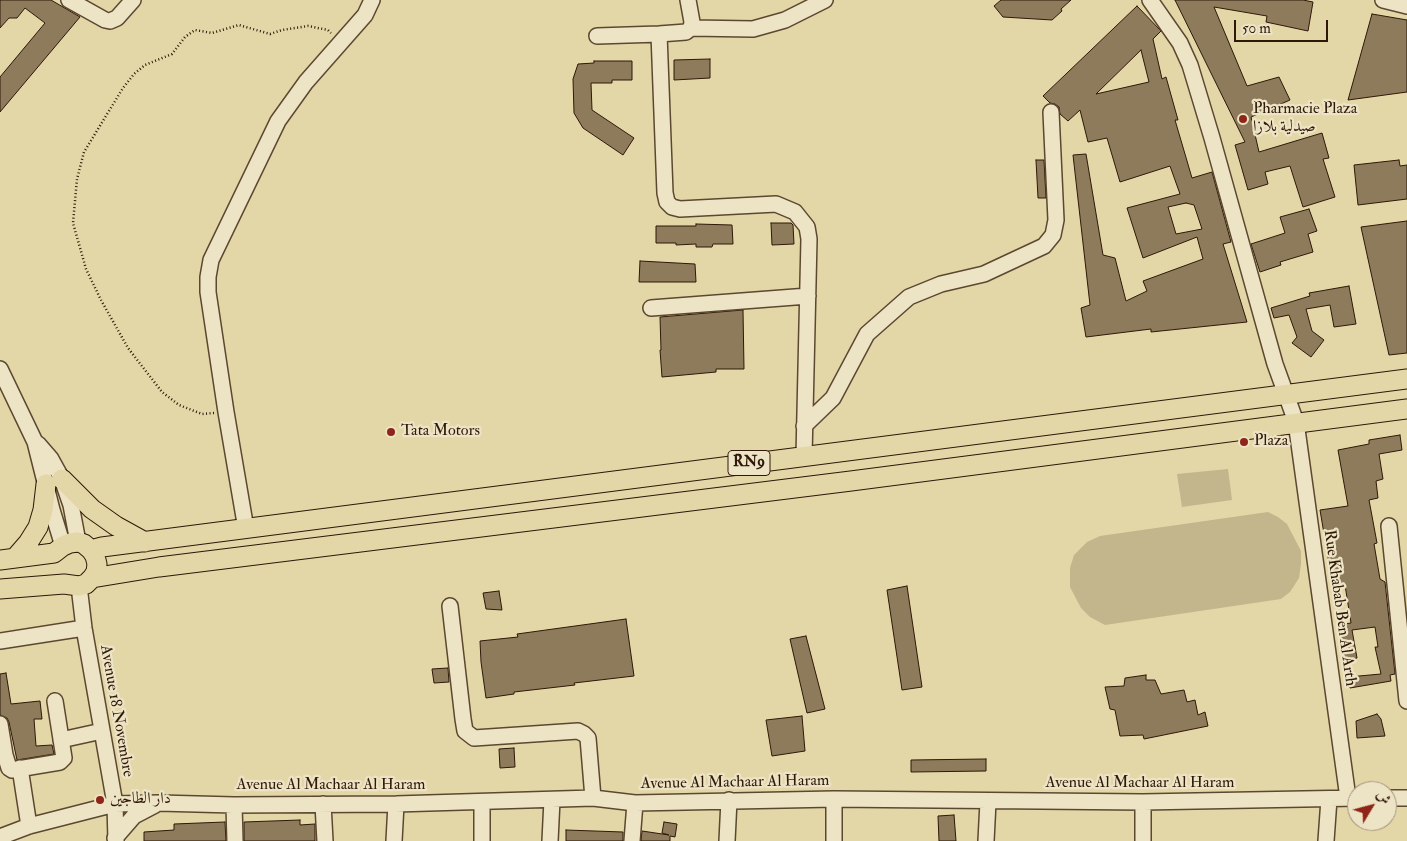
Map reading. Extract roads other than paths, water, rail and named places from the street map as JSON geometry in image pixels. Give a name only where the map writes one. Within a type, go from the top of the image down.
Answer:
[{"type":"main road","name":"RN9","points":[[8,559],[72,548],[145,542],[1407,379]]},
{"type":"main road","name":"RN9","points":[[0,589],[79,583],[159,567],[851,481],[1407,409]]},
{"type":"main road","points":[[8,559],[28,544],[38,527],[54,481],[116,526],[145,542]]},
{"type":"main road","points":[[72,548],[95,556],[97,564],[96,572],[79,583],[54,573],[53,565],[72,548]]},
{"type":"street","points":[[69,0],[110,21],[117,18],[133,0]]},
{"type":"street","points":[[246,528],[208,292],[211,260],[278,121],[306,82],[365,15],[372,0]]},
{"type":"street","points":[[688,0],[692,22],[691,28]]},
{"type":"street","points":[[597,36],[686,32],[691,28],[753,29],[785,20],[825,0]]},
{"type":"street","points":[[1383,0],[1407,6]]},
{"type":"street","name":"Rue Khabab Ben Al Arth","points":[[1155,3],[1180,43],[1190,64],[1285,395],[1296,422],[1350,781]]},
{"type":"street","points":[[659,34],[665,193],[667,202],[672,207],[680,209],[776,204],[795,212],[807,227],[809,239],[804,456]]},
{"type":"street","points":[[804,426],[833,398],[867,334],[909,297],[941,284],[984,274],[1044,246],[1053,234],[1056,220],[1051,112]]},
{"type":"street","points":[[650,308],[808,296]]},
{"type":"street","points":[[0,369],[35,442],[51,459],[54,481],[71,504],[72,548]]},
{"type":"street","points":[[1389,526],[1407,701]]},
{"type":"street","name":"Avenue 18 Novembre","points":[[79,583],[84,628],[114,804],[115,840]]},
{"type":"street","points":[[450,606],[466,731],[474,738],[578,731],[584,734],[588,738],[594,798]]},
{"type":"street","points":[[0,641],[84,628]]},
{"type":"street","points":[[0,724],[2,755],[12,770],[60,762],[64,758],[55,701]]},
{"type":"street","points":[[61,740],[102,730]]},
{"type":"street","points":[[20,768],[29,826]]},
{"type":"street","name":"Avenue Al Machaar Al Haram","points":[[0,837],[29,826],[114,804],[396,804],[594,798],[635,802],[834,800],[1144,802],[1347,798]]},
{"type":"street","points":[[1326,841],[1329,799]]},
{"type":"street","points":[[550,841],[552,800]]},
{"type":"street","points":[[727,841],[730,800]]},
{"type":"street","points":[[834,800],[834,841]]},
{"type":"street","points":[[482,802],[482,841]]},
{"type":"street","points":[[632,841],[635,802]]},
{"type":"street","points":[[986,841],[988,802]]},
{"type":"street","points":[[1143,841],[1144,802]]},
{"type":"street","points":[[115,840],[134,816],[159,803]]},
{"type":"street","points":[[323,804],[325,841]]},
{"type":"street","points":[[394,841],[396,804]]},
{"type":"street","points":[[234,805],[235,841]]},
{"type":"place","name":"Pharmacie Plaza صيدلية بلازا","points":[[1243,119]]},
{"type":"place","name":"Tata Motors","points":[[391,432]]},
{"type":"place","name":"Plaza","points":[[1244,442]]},
{"type":"place","name":"دار الطاجين","points":[[100,800]]}]
